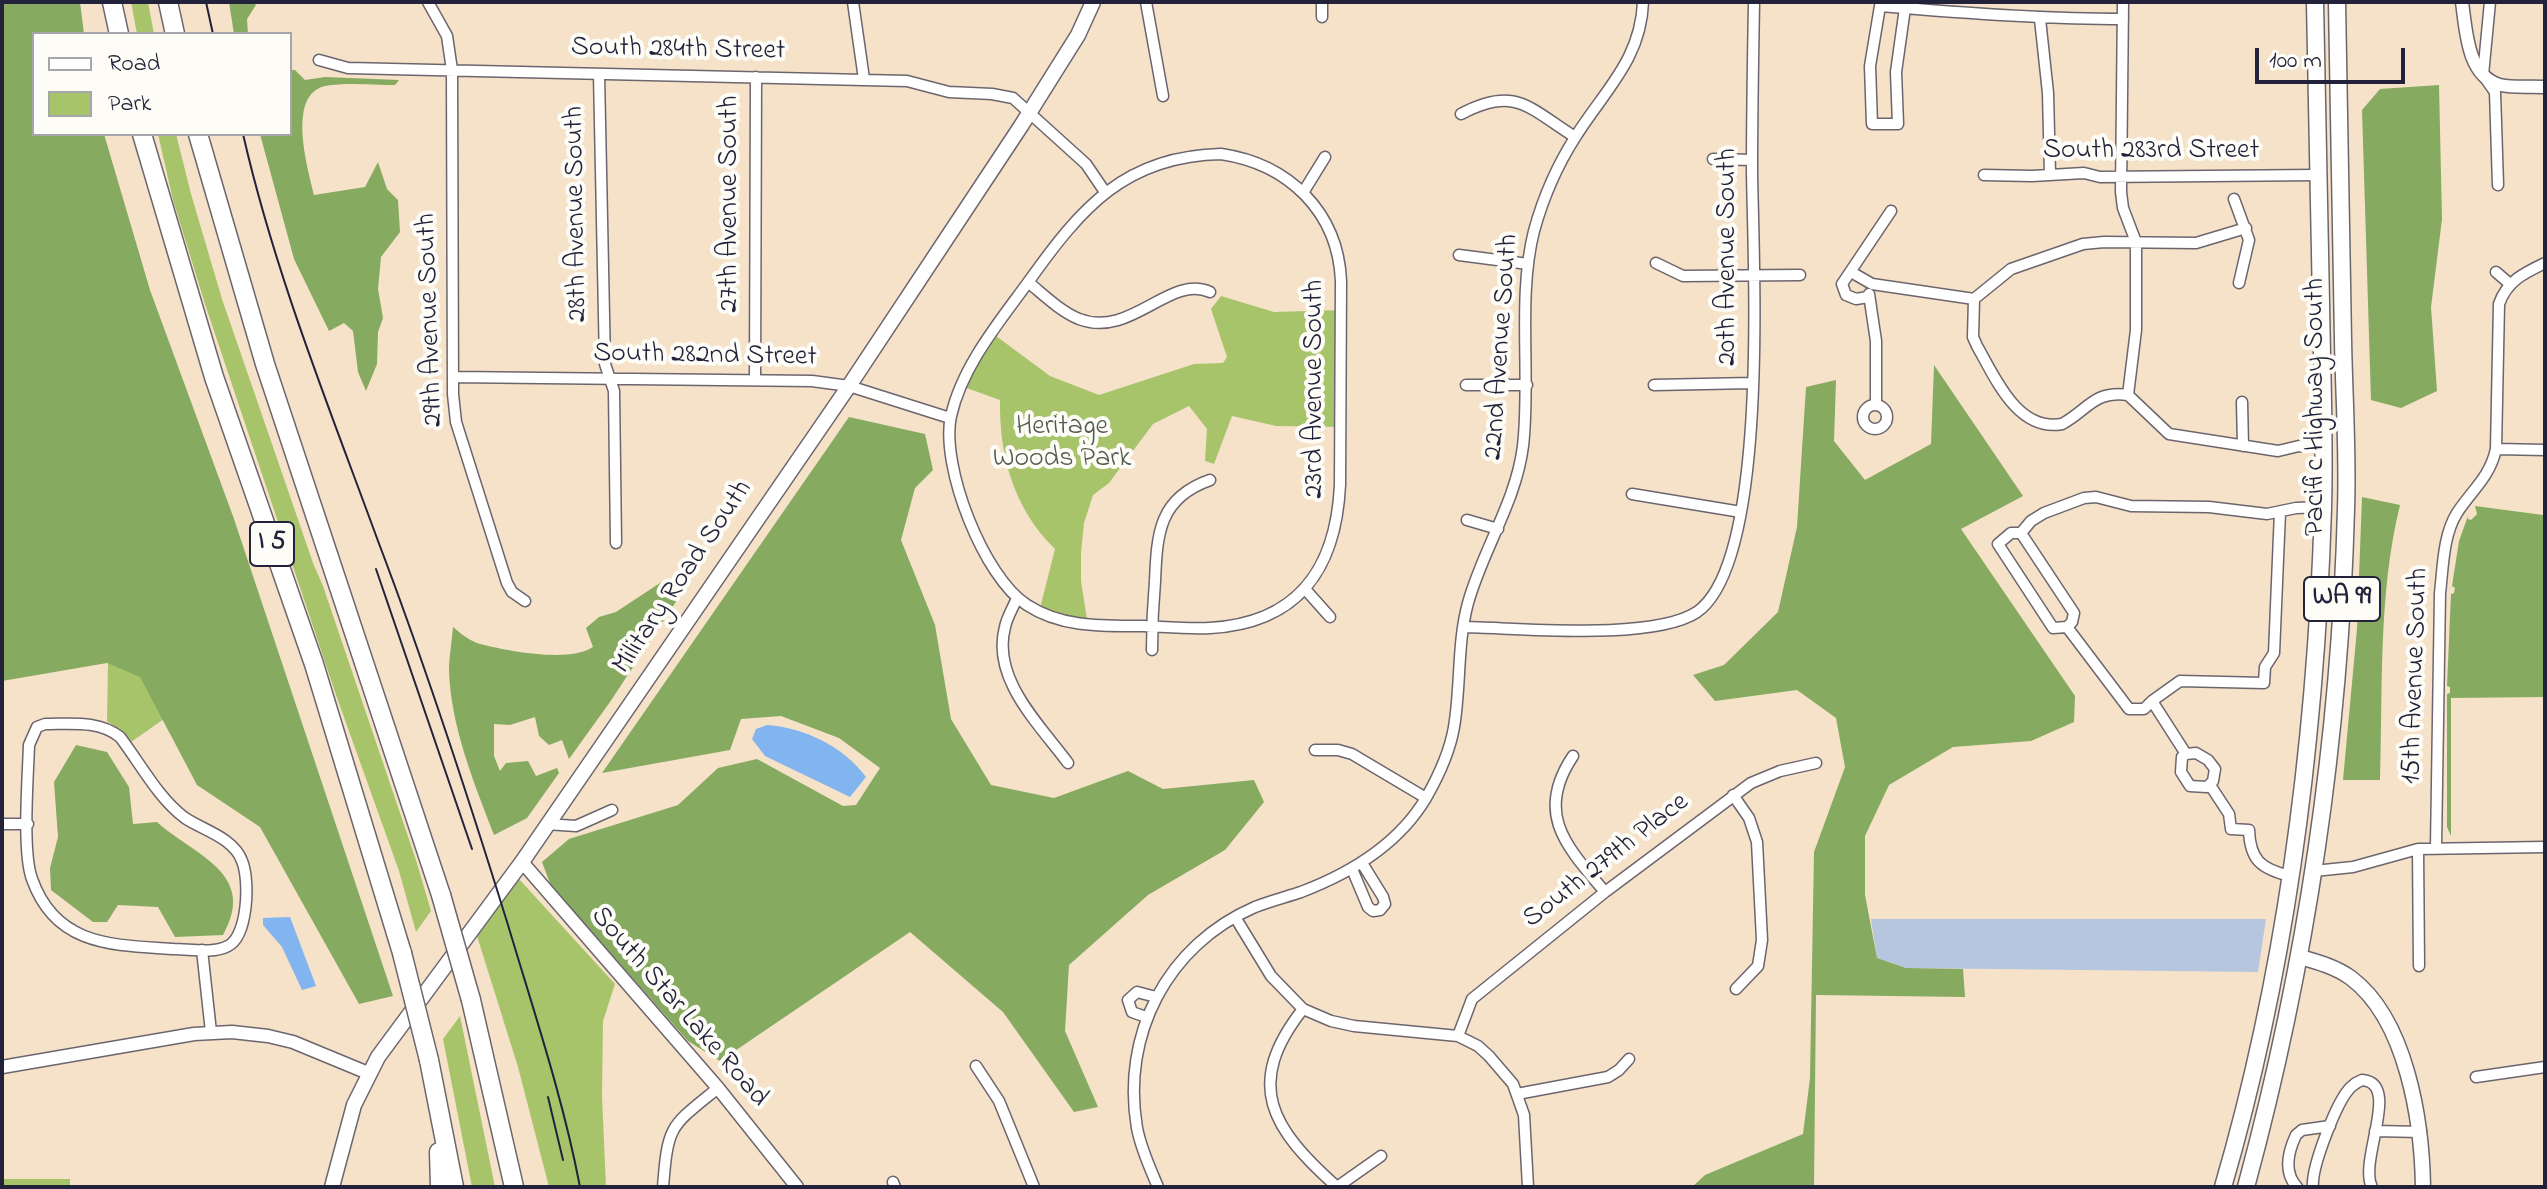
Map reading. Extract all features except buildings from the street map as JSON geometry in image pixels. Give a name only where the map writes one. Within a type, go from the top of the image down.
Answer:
[{"type":"highway","points":[[112,2],[119,32]]},
{"type":"highway","points":[[168,2],[175,32]]},
{"type":"highway","name":"I 5","points":[[143,136],[214,377],[314,664],[402,953],[437,1089],[454,1187]]},
{"type":"highway","name":"I 5","points":[[199,136],[265,364],[441,895],[471,1000],[514,1187]]},
{"type":"highway","points":[[437,1089],[440,1187]]},
{"type":"main road","name":"Military Road South","points":[[332,1187],[354,1105],[368,1073],[384,1048],[522,862],[849,386],[1029,113],[1078,35],[1093,2]]},
{"type":"main road","name":"Pacific Highway South","points":[[2223,1187],[2254,1065],[2290,876],[2310,722],[2323,507],[2315,2]]},
{"type":"main road","name":"Pacific Highway South","points":[[2246,1187],[2273,1088],[2300,957],[2314,871],[2340,635],[2346,506],[2337,2]]},
{"type":"main road","points":[[2318,175],[2330,179],[2333,213],[2342,252]]},
{"type":"main road","points":[[2323,507],[2335,516],[2337,522],[2340,635]]},
{"type":"main road","points":[[2310,722],[2317,769],[2293,942],[2295,951],[2300,957],[2337,970],[2367,993],[2392,1035],[2409,1078],[2421,1132],[2423,1187]]},
{"type":"street","name":"29th Avenue South","points":[[428,2],[447,36],[452,70],[454,412],[462,448],[507,583],[512,592],[525,601]]},
{"type":"street","points":[[853,2],[864,79]]},
{"type":"street","points":[[1146,2],[1163,96]]},
{"type":"street","points":[[1322,2],[1322,17]]},
{"type":"street","name":"22nd Avenue South","points":[[1158,1187],[1139,1139],[1134,1105],[1136,1057],[1146,1017],[1156,997],[1187,954],[1235,917],[1357,866],[1390,843],[1426,798],[1441,766],[1454,728],[1468,603],[1515,484],[1523,449],[1528,264],[1544,199],[1575,137],[1635,47],[1642,24],[1643,2]]},
{"type":"street","name":"20th Avenue South","points":[[1465,627],[1655,628],[1697,612],[1716,593],[1729,565],[1749,469],[1754,2]]},
{"type":"street","points":[[2123,2],[2121,176],[2123,208],[2136,242],[2136,330],[2128,395]]},
{"type":"street","points":[[2462,2],[2473,58],[2495,92],[2498,185]]},
{"type":"street","points":[[2483,75],[2490,2]]},
{"type":"street","points":[[1905,8],[1896,72],[1898,124],[1872,124],[1870,66],[1880,6],[1905,8],[2040,19],[2123,19]]},
{"type":"street","points":[[2040,19],[2048,93],[2050,174]]},
{"type":"street","name":"South 284th Street","points":[[319,60],[342,68],[907,81],[961,94],[1004,95],[1013,98],[1086,164],[1105,192]]},
{"type":"street","name":"28th Avenue South","points":[[599,74],[605,364],[614,391],[616,543]]},
{"type":"street","points":[[2483,75],[2504,86],[2545,87]]},
{"type":"street","name":"27th Avenue South","points":[[755,380],[756,77]]},
{"type":"street","points":[[1461,114],[1492,100],[1512,100],[1529,106],[1575,137]]},
{"type":"street","points":[[1325,157],[1304,191],[1269,168],[1244,158],[1221,154],[1170,160],[1146,168],[1105,192],[1060,238],[1028,282],[974,361],[950,418],[953,464],[966,512],[996,573],[1017,598],[1039,612],[1088,626],[1209,628],[1255,621],[1290,602],[1305,589],[1330,617]]},
{"type":"street","points":[[1713,159],[1752,160]]},
{"type":"street","name":"South 283rd Street","points":[[1984,175],[2318,175]]},
{"type":"street","name":"23rd Avenue South","points":[[1304,191],[1325,219],[1335,242],[1341,267],[1342,295],[1339,511],[1332,544],[1305,589]]},
{"type":"street","points":[[2234,199],[2249,240],[2239,283]]},
{"type":"street","points":[[1868,297],[1856,299],[1846,295],[1842,284],[1891,211]]},
{"type":"street","points":[[2246,228],[2196,243],[2083,244],[2017,267],[2001,275],[1974,299],[1973,337],[2007,397],[2031,417],[2050,424],[2062,424],[2097,398],[2128,395],[2169,434],[2278,451],[2299,446],[2323,447]]},
{"type":"street","points":[[1459,255],[1528,264]]},
{"type":"street","points":[[1656,263],[1683,276],[1800,275]]},
{"type":"street","points":[[2496,272],[2510,284],[2525,272],[2545,263]]},
{"type":"street","points":[[1851,272],[1872,284],[1974,299]]},
{"type":"street","points":[[1028,282],[1071,315],[1100,323],[1122,321],[1178,292],[1198,289],[1210,292]]},
{"type":"street","points":[[1872,284],[1868,297],[1875,332],[1876,405]]},
{"type":"street","name":"15th Avenue South","points":[[2436,847],[2440,593],[2445,556],[2457,513],[2493,464],[2496,449],[2496,317],[2502,294],[2510,284]]},
{"type":"street","name":"South 282nd Street","points":[[453,377],[812,381],[849,386],[950,418]]},
{"type":"street","points":[[1654,385],[1752,383]]},
{"type":"street","points":[[1466,385],[1527,385]]},
{"type":"street","points":[[2242,402],[2243,446]]},
{"type":"street","points":[[2496,449],[2545,450]]},
{"type":"street","points":[[1152,650],[1156,550],[1161,525],[1183,494],[1193,486],[1210,480]]},
{"type":"street","points":[[1632,494],[1741,512]]},
{"type":"street","points":[[2021,533],[2031,521],[2044,513],[2084,498],[2096,497],[2131,506],[2209,507],[2258,513],[2323,507]]},
{"type":"street","points":[[2067,627],[2129,709],[2144,709],[2180,681],[2264,683],[2265,667],[2274,653],[2280,512]]},
{"type":"street","points":[[1467,520],[1498,529]]},
{"type":"street","points":[[2011,533],[2021,533],[2074,613],[2067,627],[2053,628],[1998,544],[2011,533]]},
{"type":"street","points":[[1017,598],[1003,637],[1007,675],[1013,688],[1068,763]]},
{"type":"street","points":[[2152,701],[2186,754]]},
{"type":"street","points":[[45,724],[88,724],[112,730],[173,807],[230,844],[242,859],[245,869],[245,923],[238,938],[219,949],[202,950],[102,943],[80,936],[57,918],[38,893],[28,863],[28,824],[29,745],[37,727],[45,724]]},
{"type":"street","points":[[1315,750],[1338,750],[1352,754],[1426,798]]},
{"type":"street","points":[[2196,753],[2208,760],[2215,769],[2210,785],[2198,787],[2186,782],[2181,766],[2182,757],[2196,753]]},
{"type":"street","points":[[1573,756],[1557,783],[1558,822],[1574,856],[1605,892]]},
{"type":"street","name":"South 279th Place","points":[[1458,1036],[1472,999],[1605,892],[1751,783],[1780,771],[1816,763]]},
{"type":"street","points":[[2210,785],[2229,814],[2231,829],[2249,830],[2250,850],[2254,858],[2277,873],[2290,876]]},
{"type":"street","points":[[1733,795],[1749,818],[1757,842],[1762,940],[1758,966],[1736,989]]},
{"type":"street","points":[[546,824],[576,826],[612,810]]},
{"type":"street","points":[[2,824],[28,824]]},
{"type":"street","points":[[2314,871],[2353,867],[2436,847],[2545,847]]},
{"type":"street","points":[[2418,849],[2419,966]]},
{"type":"street","name":"South Star Lake Road","points":[[522,862],[718,1088],[797,1187]]},
{"type":"street","points":[[1235,917],[1271,976],[1303,1009],[1331,1021],[1354,1026],[1458,1036],[1478,1046],[1489,1056],[1506,1074],[1517,1094],[1525,1126],[1528,1187]]},
{"type":"street","points":[[202,950],[211,1032]]},
{"type":"street","points":[[1146,1017],[1132,1012],[1128,1000],[1137,992],[1156,997]]},
{"type":"street","points":[[1303,1009],[1281,1039],[1273,1062],[1272,1098],[1282,1129],[1310,1163],[1337,1187],[1381,1156]]},
{"type":"street","points":[[2,1067],[211,1032],[268,1036],[315,1050],[368,1073]]},
{"type":"street","points":[[1517,1094],[1608,1077],[1629,1059]]},
{"type":"street","points":[[976,1066],[999,1101],[1034,1187]]},
{"type":"street","points":[[2476,1077],[2545,1067]]},
{"type":"street","points":[[2330,1126],[2302,1130],[2296,1135],[2288,1170],[2294,1186],[2313,1184],[2314,1170],[2330,1126],[2349,1088],[2367,1080],[2379,1091],[2375,1131],[2363,1187]]},
{"type":"street","points":[[663,1187],[672,1129],[718,1088]]},
{"type":"street","points":[[2375,1131],[2421,1132]]},
{"type":"street","points":[[2367,1166],[2372,1187]]},
{"type":"shaded area","points":[[1871,919],[2266,919],[2258,972],[1906,968],[1877,958]]},
{"type":"green space","points":[[2,2],[80,2],[84,32],[32,32],[32,136],[105,136],[150,290],[234,519],[393,996],[359,1004],[260,827],[197,785],[140,677],[107,663],[2,681]]},
{"type":"green space","points":[[131,2],[148,2],[154,32],[137,32]]},
{"type":"green space","points":[[229,2],[253,2],[256,5],[247,19],[248,32],[234,32]]},
{"type":"green space","points":[[292,70],[305,80],[325,77],[399,80],[395,85],[325,86],[313,92],[306,103],[303,118],[305,151],[314,195],[365,187],[378,162],[387,189],[398,200],[400,232],[381,257],[378,289],[383,318],[378,332],[377,364],[366,391],[358,372],[353,331],[344,323],[329,331],[294,259],[261,136],[292,136]]},
{"type":"green space","points":[[2439,85],[2442,219],[2431,307],[2437,391],[2401,408],[2371,400],[2362,110],[2380,89]]},
{"type":"green space","points":[[158,136],[176,136],[222,299],[416,860],[431,911],[416,932],[399,871],[335,692],[173,200]]},
{"type":"green space","name":"Heritage Woods Park","points":[[1221,296],[1274,312],[1342,310],[1341,427],[1276,426],[1232,416],[1214,464],[1205,461],[1207,429],[1189,406],[1153,424],[1109,483],[1093,495],[1084,523],[1081,553],[1081,581],[1088,626],[1039,612],[1055,549],[1029,517],[1019,499],[1002,441],[1000,400],[961,386],[992,333],[1050,376],[1099,395],[1194,364],[1223,363],[1227,357],[1211,309]]},
{"type":"green space","points":[[1934,365],[2023,496],[1961,529],[2075,696],[2074,722],[2031,741],[1953,747],[1889,785],[1865,836],[1865,895],[1877,958],[1906,968],[1963,969],[1965,997],[1816,995],[1814,1187],[1692,1187],[1705,1175],[1803,1134],[1810,1078],[1814,852],[1845,767],[1836,718],[1797,690],[1715,701],[1693,675],[1724,665],[1778,612],[1797,527],[1806,387],[1836,380],[1834,441],[1865,480],[1931,444]]},
{"type":"green space","points":[[849,417],[925,434],[933,470],[915,488],[901,540],[935,625],[951,719],[991,785],[1054,798],[1128,771],[1163,789],[1254,780],[1264,802],[1225,850],[1148,895],[1069,965],[1065,1031],[1098,1107],[1074,1112],[1003,1012],[910,932],[720,1061],[688,1041],[551,886],[542,862],[569,839],[678,805],[718,768],[757,759],[843,806],[856,805],[880,768],[839,738],[781,716],[741,719],[730,750],[602,773]]},
{"type":"green space","points":[[2362,497],[2400,505],[2385,607],[2380,780],[2343,780],[2357,629]]},
{"type":"green space","points":[[2475,506],[2543,515],[2545,518],[2545,697],[2451,698],[2451,836],[2447,827],[2447,694],[2450,687],[2447,686],[2451,594],[2455,588],[2452,586],[2459,541],[2468,516],[2471,520],[2477,514]]},
{"type":"green space","points":[[663,581],[681,594],[569,759],[562,740],[549,745],[539,736],[535,717],[510,725],[494,724],[494,756],[500,771],[506,763],[528,761],[536,776],[557,768],[559,773],[527,818],[494,835],[454,713],[449,671],[453,627],[476,643],[506,650],[554,655],[582,652],[593,647],[586,628],[599,617],[616,612]]},
{"type":"green space","points":[[108,663],[140,676],[164,719],[131,742],[107,721]]},
{"type":"green space","points":[[76,745],[107,752],[129,787],[133,824],[157,822],[204,856],[228,881],[233,896],[232,914],[223,935],[175,937],[158,907],[118,905],[107,922],[93,922],[51,890],[50,868],[58,837],[54,782]]},
{"type":"green space","points":[[519,879],[615,984],[603,1021],[606,1187],[549,1187],[518,1067],[477,936]]},
{"type":"green space","points":[[460,1016],[495,1187],[472,1187],[443,1039]]},
{"type":"green space","points":[[2,1179],[70,1179],[70,1187],[2,1187]]},
{"type":"water","points":[[767,725],[795,730],[822,740],[846,756],[866,777],[850,797],[765,756],[752,739],[756,729]]},
{"type":"water","points":[[290,917],[316,986],[302,990],[282,947],[263,925],[263,918]]},
{"type":"tram line","points":[[206,2],[213,32]]},
{"type":"tram line","points":[[244,136],[287,289],[413,636],[478,828],[547,1055],[580,1187]]},
{"type":"tram line","points":[[376,569],[472,849]]},
{"type":"tram line","points":[[548,1097],[563,1160]]}]
